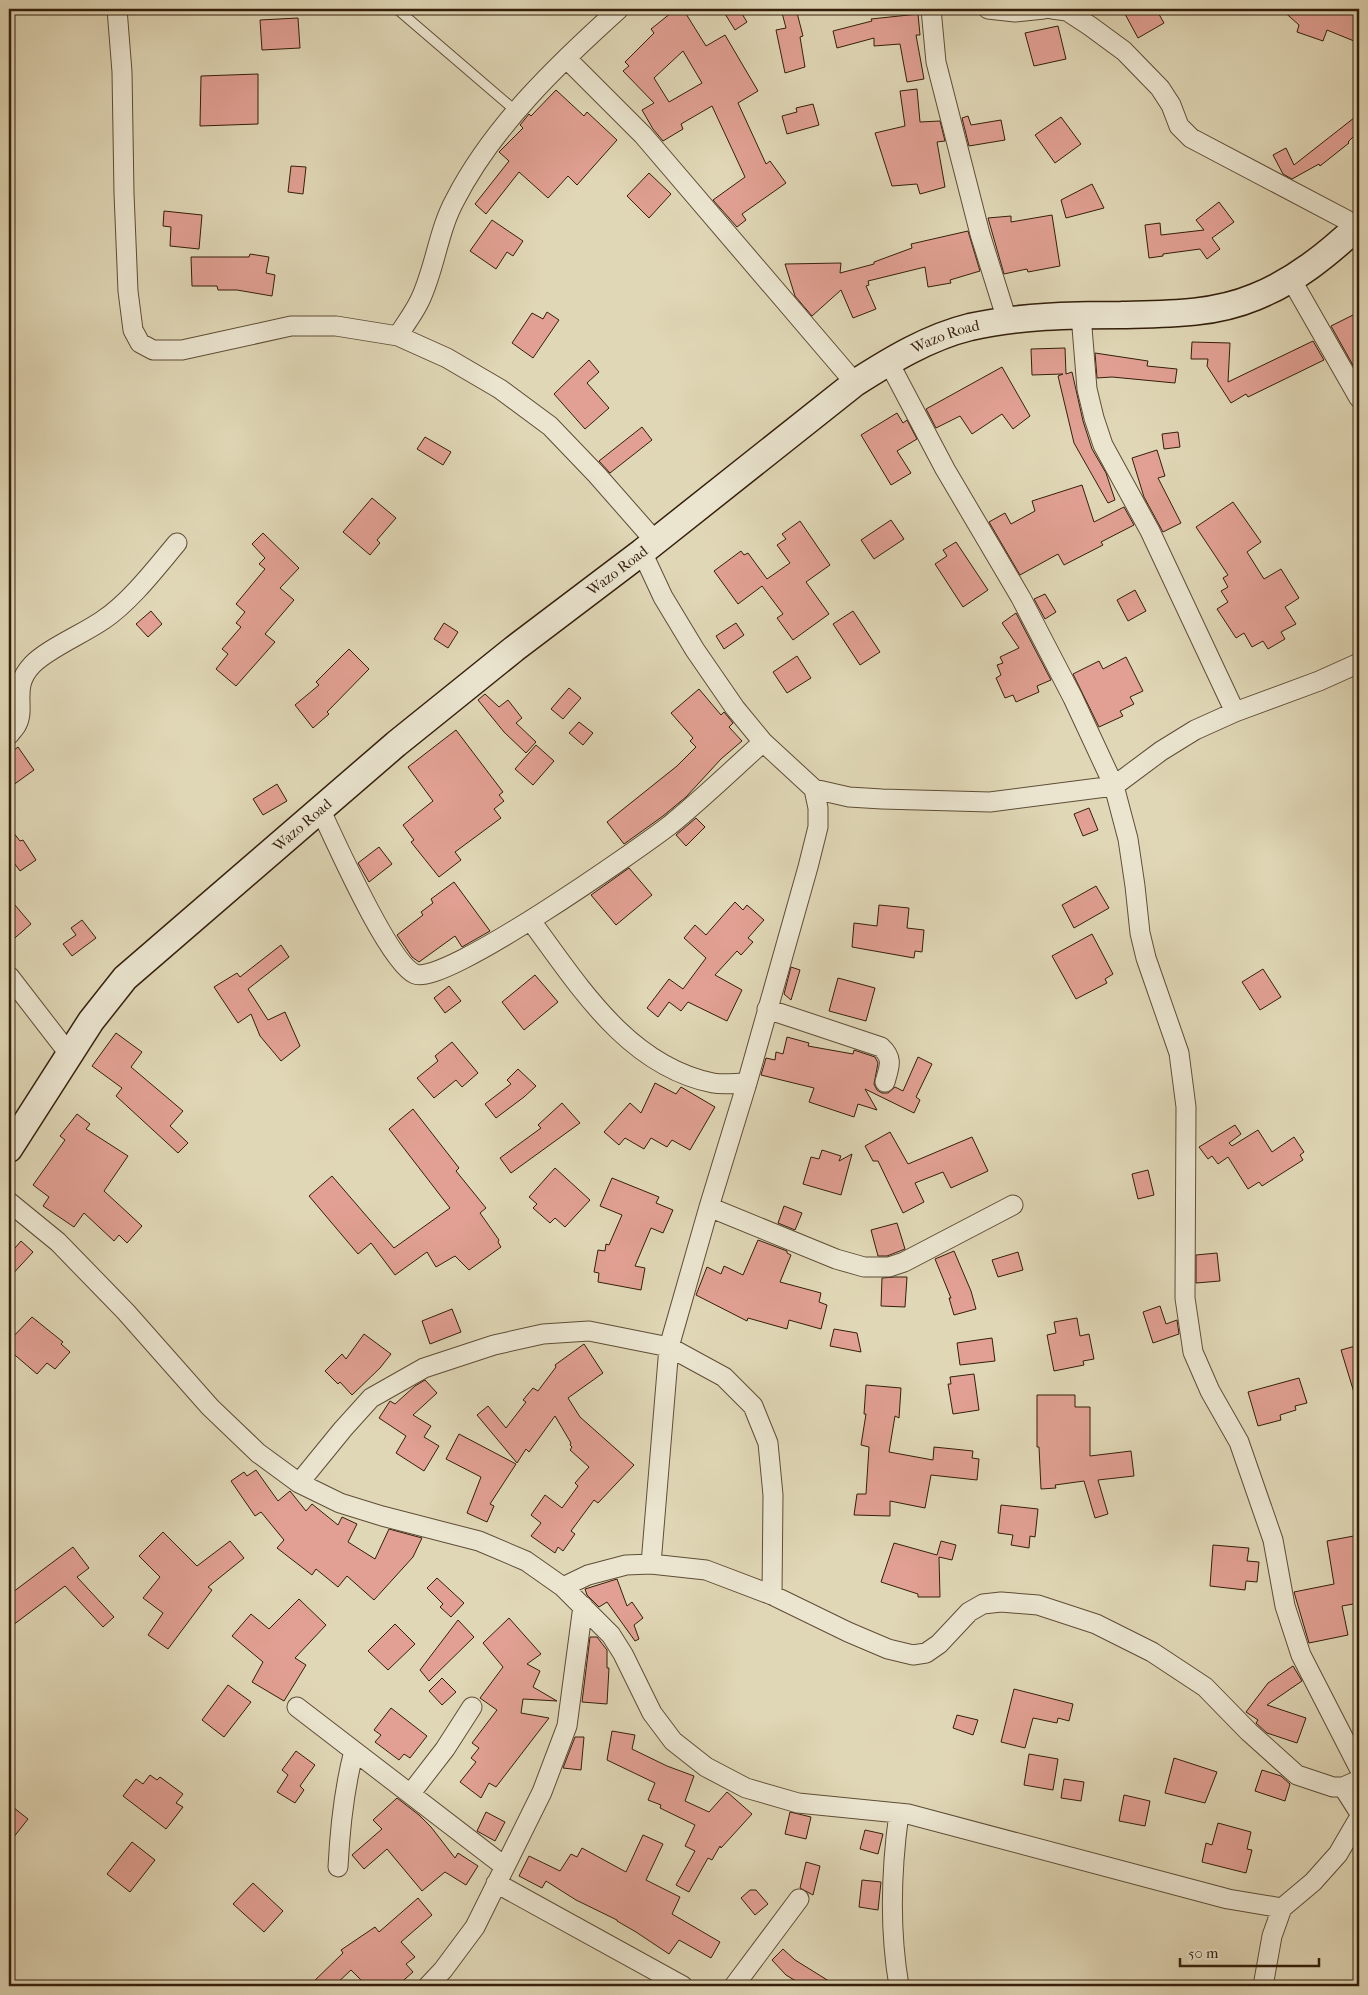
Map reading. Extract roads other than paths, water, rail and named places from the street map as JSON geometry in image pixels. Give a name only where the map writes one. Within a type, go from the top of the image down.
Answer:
[{"type":"main road","name":"Wazo Road","points":[[9,1149],[91,1021],[125,978],[396,744],[514,649],[649,547],[855,383],[888,361],[934,339],[969,328],[1007,320],[1082,315],[1178,314],[1219,308],[1254,298],[1291,279],[1332,251],[1359,225]]},
{"type":"street","points":[[117,9],[122,72],[128,291],[133,330],[140,343],[153,350],[182,350],[291,326],[336,326],[398,336],[447,358],[500,389],[550,426],[597,475],[649,547],[663,597],[695,650],[735,708],[764,742],[814,790],[849,797],[882,800],[990,802],[1114,786],[1161,751],[1195,730],[1235,712],[1319,681],[1359,663]]},
{"type":"street","points":[[398,336],[420,300],[454,202],[474,166],[516,112],[567,59],[620,9]]},
{"type":"street","points":[[932,9],[936,62],[980,234],[1007,320]]},
{"type":"street","points":[[988,9],[1014,12],[1044,9]]},
{"type":"street","points":[[1052,9],[1067,12],[1124,51],[1160,88],[1171,105],[1179,126],[1191,138],[1359,225]]},
{"type":"street","points":[[567,59],[643,134],[855,383]]},
{"type":"street","points":[[1291,279],[1359,398]]},
{"type":"street","points":[[1082,315],[1087,389],[1103,445],[1150,531],[1235,712]]},
{"type":"street","points":[[888,361],[945,470],[1022,598],[1073,698],[1114,786],[1128,839],[1136,886],[1140,933],[1146,958],[1179,1053],[1186,1107],[1185,1298],[1193,1352],[1210,1390],[1239,1442],[1273,1540],[1285,1606],[1301,1655],[1359,1768]]},
{"type":"street","points":[[9,735],[17,725],[20,714],[21,680],[32,664],[104,620],[138,588],[177,543]]},
{"type":"street","points":[[320,809],[364,902],[402,962],[416,975],[426,976],[442,970],[531,922],[619,863],[671,824],[764,742]]},
{"type":"street","points":[[651,1564],[669,1347],[708,1207],[747,1083],[818,827],[818,808],[814,790]]},
{"type":"street","points":[[531,922],[602,1014],[630,1042],[662,1065],[687,1076],[715,1083],[747,1083]]},
{"type":"street","points":[[9,976],[70,1055]]},
{"type":"street","points":[[768,1009],[881,1047],[888,1053],[890,1058],[885,1082]]},
{"type":"street","points":[[9,1202],[58,1242],[126,1312],[210,1407],[258,1453],[299,1483],[340,1503],[479,1541],[526,1561],[563,1586],[611,1635],[623,1654],[652,1713],[673,1741],[706,1767],[746,1788],[798,1803],[899,1813],[1228,1899],[1282,1908]]},
{"type":"street","points":[[708,1207],[836,1259],[864,1268],[877,1268],[889,1267],[904,1262],[1013,1205]]},
{"type":"street","points":[[299,1483],[371,1398],[424,1368],[494,1345],[542,1334],[589,1331],[669,1347],[724,1377],[753,1406],[768,1443],[773,1496],[772,1595]]},
{"type":"street","points":[[563,1586],[588,1575],[626,1565],[651,1564],[706,1570],[772,1595],[848,1632],[888,1648],[913,1654],[926,1653],[939,1644],[969,1612],[983,1604],[1001,1602],[1038,1605],[1096,1624],[1152,1652],[1205,1687],[1249,1732],[1297,1775],[1333,1787],[1351,1784],[1359,1812]]},
{"type":"street","points":[[428,1986],[444,1970],[475,1927],[542,1792],[566,1726],[583,1606]]},
{"type":"street","points":[[297,1707],[411,1793],[500,1874],[682,1986]]},
{"type":"street","points":[[411,1793],[445,1749],[472,1707]]},
{"type":"street","points":[[338,1867],[341,1814],[354,1750]]},
{"type":"street","points":[[898,1986],[894,1961],[891,1899],[893,1858],[899,1813]]},
{"type":"street","points":[[1263,1986],[1272,1936],[1282,1908],[1313,1882],[1338,1854],[1359,1818]]},
{"type":"street","points":[[734,1986],[799,1899]]},
{"type":"lane","points":[[398,9],[516,112]]}]
